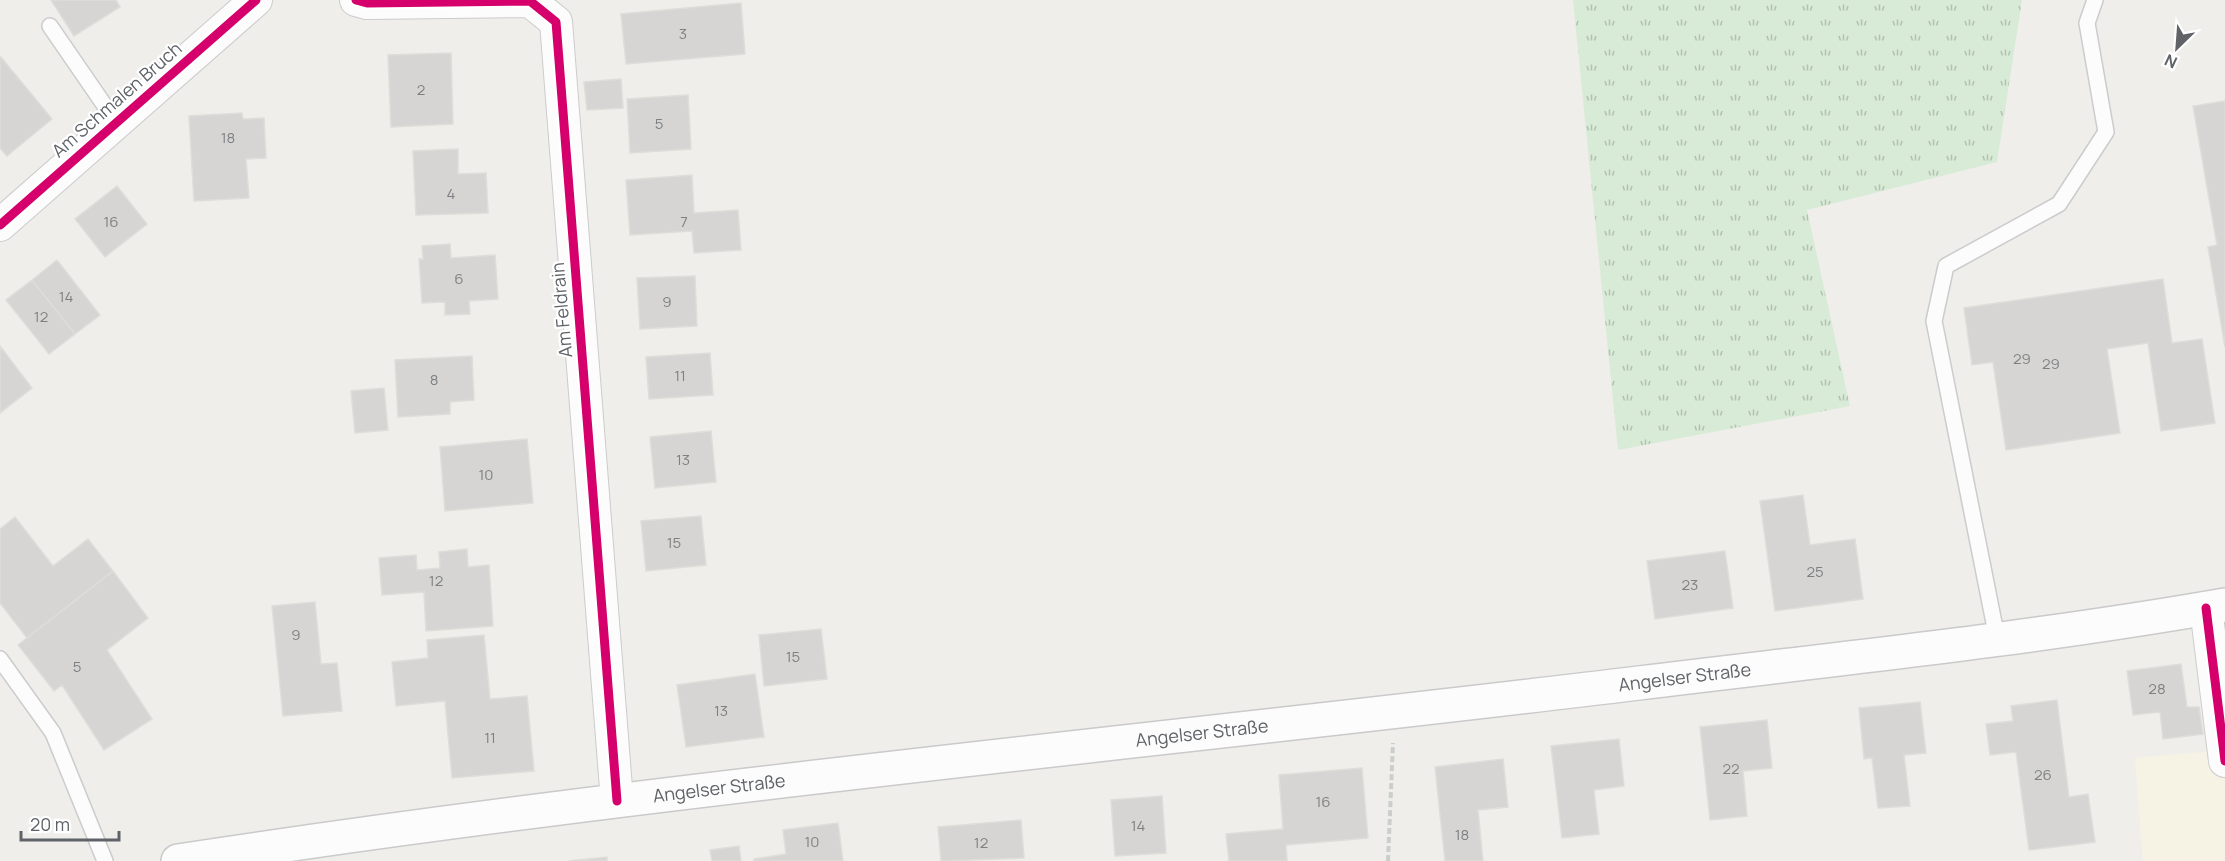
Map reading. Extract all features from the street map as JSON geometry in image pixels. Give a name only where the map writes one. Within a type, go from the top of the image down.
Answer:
[{"type":"main road","name":"Angelser Straße","points":[[178,861],[332,849],[617,801],[1395,712],[1997,638],[2215,607]]},
{"type":"street","name":"Am Schmalen Bruch","points":[[0,225],[256,0]]},
{"type":"street","name":"Am Feldrain","points":[[356,0],[367,3],[530,1],[556,22],[617,801]]},
{"type":"street","points":[[2215,607],[2225,760]]},
{"type":"lane","points":[[1997,638],[1934,321],[1946,266],[2060,204],[2106,132],[2087,22],[2095,0]]},
{"type":"lane","points":[[50,26],[117,122]]},
{"type":"lane","points":[[0,659],[53,733],[105,861]]},
{"type":"path","points":[[1388,861],[1395,712]]},
{"type":"shaded area","points":[[2225,750],[2225,861],[2143,861],[2135,758]]},
{"type":"green space","points":[[1573,0],[2022,0],[1997,162],[1807,210],[1850,406],[1618,450]]},
{"type":"building","points":[[51,0],[116,0],[120,7],[74,36]]},
{"type":"building","points":[[741,3],[745,54],[626,64],[621,14]]},
{"type":"building","points":[[451,53],[453,124],[391,127],[388,55]]},
{"type":"building","points":[[0,56],[52,119],[7,156],[0,148]]},
{"type":"building","points":[[621,79],[623,108],[587,110],[584,82]]},
{"type":"building","points":[[688,95],[691,149],[630,153],[627,99]]},
{"type":"building","points":[[2225,101],[2225,347],[2208,247],[2217,245],[2193,106]]},
{"type":"building","points":[[242,113],[243,119],[264,118],[266,158],[246,159],[249,198],[194,201],[189,116]]},
{"type":"building","points":[[458,149],[458,174],[486,173],[488,213],[416,215],[413,151]]},
{"type":"building","points":[[692,175],[694,213],[738,210],[741,250],[694,253],[692,231],[630,235],[626,180]]},
{"type":"building","points":[[117,186],[147,224],[105,257],[75,219]]},
{"type":"building","points":[[450,244],[451,258],[495,255],[498,299],[469,301],[470,314],[445,315],[445,302],[422,303],[419,259],[423,259],[422,246]]},
{"type":"building","points":[[57,260],[100,315],[75,334],[32,280]]},
{"type":"building","points":[[695,276],[697,326],[640,329],[637,278]]},
{"type":"building","points":[[2163,279],[2172,343],[2202,339],[2215,423],[2161,431],[2148,343],[2107,349],[2120,433],[2006,450],[1993,362],[1972,365],[1964,308]]},
{"type":"building","points":[[32,280],[75,334],[49,354],[6,300]]},
{"type":"building","points":[[0,346],[32,388],[0,413]]},
{"type":"building","points":[[710,353],[713,395],[649,399],[646,357]]},
{"type":"building","points":[[472,356],[474,400],[450,402],[450,414],[398,417],[395,360]]},
{"type":"building","points":[[384,388],[388,430],[355,433],[351,391]]},
{"type":"building","points":[[711,431],[716,482],[655,488],[650,437]]},
{"type":"building","points":[[527,439],[533,503],[445,511],[440,447]]},
{"type":"building","points":[[1803,495],[1810,545],[1855,539],[1863,599],[1775,611],[1760,501]]},
{"type":"building","points":[[701,516],[706,565],[646,571],[641,521]]},
{"type":"building","points":[[15,517],[53,566],[88,539],[113,571],[27,638],[0,603],[0,529]]},
{"type":"building","points":[[467,549],[468,567],[489,565],[493,626],[426,631],[424,592],[382,595],[379,558],[416,555],[417,570],[440,568],[439,552]]},
{"type":"building","points":[[1725,551],[1733,608],[1655,619],[1647,561]]},
{"type":"building","points":[[113,571],[148,618],[107,650],[152,719],[104,750],[62,685],[54,691],[18,645]]},
{"type":"building","points":[[315,602],[321,664],[337,663],[342,711],[283,716],[272,606]]},
{"type":"building","points":[[821,629],[827,679],[764,686],[759,635]]},
{"type":"building","points":[[484,635],[490,699],[527,696],[534,771],[452,778],[445,701],[396,706],[392,662],[428,658],[427,640]]},
{"type":"building","points":[[2181,664],[2187,707],[2199,707],[2203,734],[2163,739],[2160,712],[2133,715],[2127,671]]},
{"type":"building","points":[[755,674],[764,737],[686,747],[677,685]]},
{"type":"building","points":[[2057,700],[2069,797],[2088,794],[2095,842],[2029,850],[2016,752],[1990,755],[1986,724],[2013,721],[2011,706]]},
{"type":"building","points":[[1920,702],[1926,753],[1904,755],[1910,806],[1878,808],[1872,758],[1864,759],[1859,708]]},
{"type":"building","points":[[1767,720],[1772,768],[1743,771],[1747,816],[1710,820],[1700,727]]},
{"type":"building","points":[[1619,739],[1624,786],[1594,790],[1599,834],[1562,838],[1551,746]]},
{"type":"building","points":[[1503,759],[1508,807],[1478,810],[1483,861],[1445,861],[1435,767]]},
{"type":"building","points":[[1362,768],[1368,838],[1286,845],[1287,861],[1229,861],[1226,834],[1283,829],[1279,775]]},
{"type":"building","points":[[1162,796],[1166,853],[1115,856],[1111,800]]},
{"type":"building","points":[[1021,820],[1024,858],[941,861],[938,827]]},
{"type":"building","points":[[838,823],[843,861],[754,861],[754,859],[786,854],[783,830]]},
{"type":"building","points":[[739,846],[741,861],[712,861],[710,850]]},
{"type":"building","points":[[607,857],[607,861],[569,861]]},
{"type":"cycle path","points":[[0,225],[256,0]]},
{"type":"cycle path","points":[[356,0],[367,3],[530,1],[556,22],[617,801]]},
{"type":"cycle path","points":[[2206,608],[2225,761]]}]
